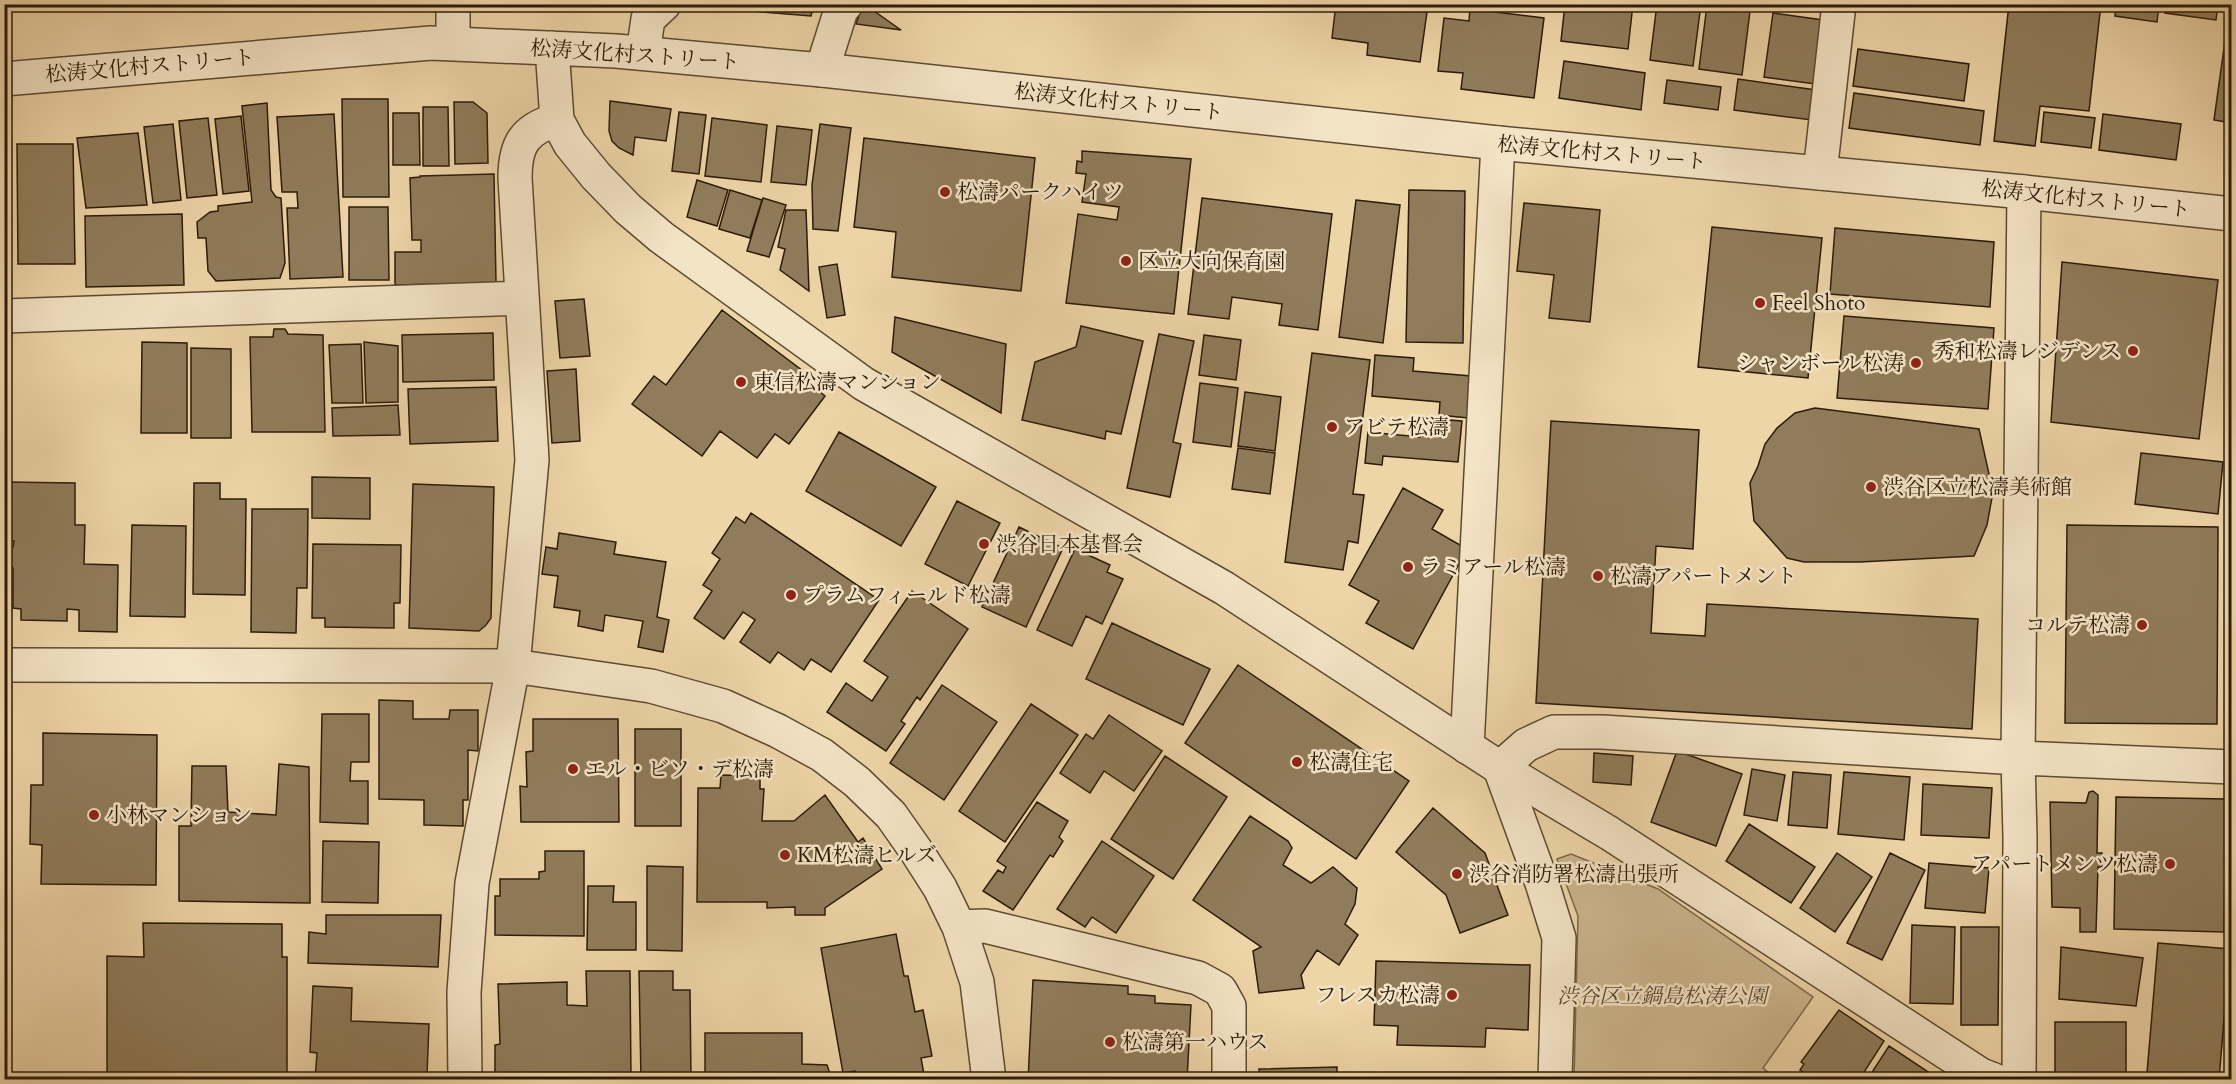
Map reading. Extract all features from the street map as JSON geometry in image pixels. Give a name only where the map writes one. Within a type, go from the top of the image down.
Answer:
[{"type":"street","points":[[453,4],[453,43]]},
{"type":"street","points":[[642,53],[648,19],[664,4]]},
{"type":"street","points":[[822,70],[841,10],[846,4]]},
{"type":"street","points":[[1820,173],[1839,4]]},
{"type":"street","name":"松涛文化村ストリート","points":[[4,78],[419,44],[453,43],[642,53],[822,70],[1498,143],[2024,192],[2232,214]]},
{"type":"street","points":[[552,48],[557,120],[570,144],[596,176],[645,223],[701,267],[864,384],[1224,588],[1467,747],[1609,833],[1981,1075],[1994,1080]]},
{"type":"street","points":[[465,1080],[464,992],[472,883],[513,666],[532,460],[514,178],[515,155],[525,138],[540,124],[557,120]]},
{"type":"street","points":[[1467,747],[1498,143]]},
{"type":"street","points":[[2019,1080],[2018,758],[2024,192]]},
{"type":"street","points":[[4,316],[522,298]]},
{"type":"street","points":[[4,665],[513,666],[651,686],[723,706],[778,731],[822,755],[857,783],[891,815],[940,888],[959,927],[977,982],[989,1080]]},
{"type":"street","points":[[1500,768],[1526,745],[1554,732],[1602,732],[2018,758],[2232,767]]},
{"type":"street","points":[[1500,768],[1542,883],[1559,938],[1555,1080]]},
{"type":"street","points":[[959,927],[985,926],[1198,978],[1220,990],[1229,1006],[1229,1080]]},
{"type":"green space","name":"渋谷区立鍋島松涛公園","points":[[1571,854],[1658,889],[1813,997],[1763,1068],[1777,1079],[1574,1079],[1578,916],[1557,859]]},
{"type":"building","points":[[692,4],[814,4],[811,16],[691,6]]},
{"type":"building","points":[[864,4],[901,30],[856,24]]},
{"type":"building","points":[[1336,4],[1363,4],[1427,12],[1420,62],[1367,55],[1368,43],[1332,38]]},
{"type":"building","points":[[1486,4],[1527,4],[1527,9]]},
{"type":"building","points":[[1565,4],[1633,4],[1628,49],[1561,41]]},
{"type":"building","points":[[1657,4],[1701,4],[1693,66],[1650,60]]},
{"type":"building","points":[[2009,4],[2101,4],[2089,111],[2040,106],[2035,146],[1994,141]]},
{"type":"building","points":[[2116,4],[2159,4],[2157,22],[2115,16]]},
{"type":"building","points":[[2166,4],[2218,4],[2216,20],[2165,13]]},
{"type":"building","points":[[1707,5],[1750,11],[1742,75],[1699,69]]},
{"type":"building","points":[[1470,9],[1544,18],[1534,98],[1461,89],[1463,73],[1438,71],[1444,18],[1469,21]]},
{"type":"building","points":[[2229,12],[2232,13],[2232,123],[2214,120]]},
{"type":"building","points":[[1773,13],[1823,20],[1815,84],[1764,77]]},
{"type":"building","points":[[1858,49],[1969,64],[1964,101],[1853,86]]},
{"type":"building","points":[[1564,61],[1645,73],[1641,110],[1559,98]]},
{"type":"building","points":[[1738,79],[1816,90],[1812,120],[1734,110]]},
{"type":"building","points":[[1667,80],[1721,87],[1718,110],[1664,103]]},
{"type":"building","points":[[1854,93],[1984,111],[1980,145],[1849,128]]},
{"type":"building","points":[[342,99],[388,99],[389,197],[343,197]]},
{"type":"building","points":[[610,101],[671,109],[666,141],[635,137],[633,155],[619,148],[612,141],[609,131]]},
{"type":"building","points":[[454,102],[473,102],[487,113],[488,163],[455,164]]},
{"type":"building","points":[[267,103],[271,190],[276,197],[281,198],[285,263],[280,278],[216,281],[208,271],[206,238],[198,238],[197,222],[210,212],[218,211],[218,206],[252,202],[242,106]]},
{"type":"building","points":[[423,107],[448,107],[449,166],[423,166]]},
{"type":"building","points":[[679,112],[706,115],[699,174],[672,171]]},
{"type":"building","points":[[2044,112],[2095,118],[2091,148],[2041,142]]},
{"type":"building","points":[[393,113],[419,113],[420,165],[393,165]]},
{"type":"building","points":[[334,114],[343,277],[290,279],[287,208],[298,208],[297,192],[282,192],[277,117]]},
{"type":"building","points":[[2103,114],[2181,124],[2176,160],[2099,150]]},
{"type":"building","points":[[241,116],[249,191],[223,194],[215,119]]},
{"type":"building","points":[[208,118],[217,195],[187,198],[179,121]]},
{"type":"building","points":[[712,118],[767,125],[761,182],[705,176]]},
{"type":"building","points":[[173,124],[181,200],[153,203],[144,127]]},
{"type":"building","points":[[820,124],[851,128],[838,231],[813,229],[812,185]]},
{"type":"building","points":[[777,126],[812,130],[806,185],[771,182]]},
{"type":"building","points":[[138,133],[147,205],[86,208],[77,138]]},
{"type":"building","name":"松濤パークハイツ","points":[[864,138],[1035,158],[1021,291],[892,277],[896,232],[854,227]]},
{"type":"building","points":[[4,144],[6,144],[8,296],[4,296]]},
{"type":"building","points":[[17,144],[73,144],[75,264],[18,264]]},
{"type":"building","name":"区立大向保育園","points":[[1082,151],[1191,159],[1174,314],[1066,303],[1078,214],[1117,220],[1119,207],[1082,202],[1086,174],[1076,173],[1077,161],[1082,162]]},
{"type":"building","points":[[494,174],[496,283],[395,285],[395,252],[421,252],[421,240],[412,240],[410,178]]},
{"type":"building","points":[[697,180],[728,190],[717,226],[687,217]]},
{"type":"building","points":[[730,190],[762,200],[750,238],[719,229]]},
{"type":"building","points":[[1409,190],[1465,191],[1463,343],[1406,342]]},
{"type":"building","points":[[763,198],[786,205],[769,257],[747,251]]},
{"type":"building","points":[[1202,198],[1332,214],[1318,330],[1279,325],[1282,304],[1232,297],[1229,319],[1188,314]]},
{"type":"building","points":[[1356,200],[1400,205],[1383,343],[1339,337]]},
{"type":"building","points":[[1524,203],[1600,210],[1590,322],[1549,318],[1554,275],[1517,271]]},
{"type":"building","points":[[349,207],[388,207],[389,280],[349,280]]},
{"type":"building","points":[[786,210],[806,210],[809,291],[780,270],[785,249],[778,247]]},
{"type":"building","points":[[182,214],[184,285],[86,287],[85,216]]},
{"type":"building","name":"Feel Shoto","points":[[1712,227],[1822,238],[1808,378],[1698,367]]},
{"type":"building","points":[[1835,228],[1994,242],[1990,307],[1830,294]]},
{"type":"building","name":"秀和松濤レジデンス","points":[[2062,262],[2218,280],[2199,439],[2051,422]]},
{"type":"building","points":[[837,264],[845,315],[827,318],[819,267]]},
{"type":"building","points":[[584,299],[590,356],[560,358],[555,301]]},
{"type":"building","name":"東信松濤マンション","points":[[722,310],[815,380],[812,385],[825,396],[789,444],[775,434],[757,458],[720,431],[702,456],[632,404],[654,376],[666,385]]},
{"type":"building","name":"シャンボール松涛","points":[[1844,316],[1994,328],[1988,409],[1837,398]]},
{"type":"building","points":[[895,317],[1006,344],[1001,413],[892,352]]},
{"type":"building","points":[[1081,326],[1143,341],[1121,434],[1106,431],[1105,439],[1022,420],[1035,362],[1076,347]]},
{"type":"building","points":[[274,329],[285,329],[288,334],[323,335],[325,432],[252,432],[250,337],[273,337]]},
{"type":"building","points":[[493,333],[494,380],[403,382],[402,335]]},
{"type":"building","points":[[1159,334],[1194,341],[1173,442],[1181,444],[1170,497],[1127,488]]},
{"type":"building","points":[[1204,335],[1241,340],[1236,380],[1199,375]]},
{"type":"building","points":[[142,342],[187,343],[187,433],[141,433]]},
{"type":"building","points":[[364,342],[398,346],[398,402],[366,403]]},
{"type":"building","points":[[361,344],[363,403],[332,403],[329,345]]},
{"type":"building","points":[[191,348],[231,349],[231,438],[191,438]]},
{"type":"building","name":"アビテ松濤","points":[[1312,353],[1370,360],[1353,494],[1364,495],[1358,543],[1348,541],[1343,570],[1285,562]]},
{"type":"building","points":[[1375,355],[1414,358],[1413,371],[1471,376],[1468,418],[1439,415],[1440,402],[1372,396]]},
{"type":"building","points":[[576,369],[580,441],[552,443],[547,371]]},
{"type":"building","points":[[1200,383],[1238,388],[1231,447],[1193,442]]},
{"type":"building","points":[[496,387],[498,441],[410,444],[408,389]]},
{"type":"building","points":[[1245,392],[1281,397],[1275,451],[1238,446]]},
{"type":"building","points":[[398,405],[400,435],[333,436],[332,408]]},
{"type":"building","name":"渋谷区立松濤美術館","points":[[1815,408],[1979,429],[1993,492],[1987,525],[1974,556],[1860,562],[1804,562],[1787,558],[1754,521],[1750,483],[1765,444],[1777,428],[1795,413]]},
{"type":"building","points":[[1422,418],[1462,421],[1458,462],[1383,456],[1382,465],[1365,463],[1368,432],[1420,437]]},
{"type":"building","name":"松濤アパートメント","points":[[1551,421],[1699,430],[1693,549],[1656,546],[1651,633],[1705,636],[1707,604],[1978,619],[1972,729],[1536,703]]},
{"type":"building","points":[[839,432],[936,487],[901,546],[806,491]]},
{"type":"building","points":[[1238,448],[1275,453],[1270,494],[1232,489]]},
{"type":"building","points":[[2141,453],[2223,462],[2218,514],[2135,504]]},
{"type":"building","points":[[312,477],[370,478],[370,519],[312,518]]},
{"type":"building","points":[[6,482],[75,483],[75,525],[85,525],[84,564],[118,565],[117,632],[79,631],[79,610],[67,609],[67,621],[21,620],[21,609],[13,608],[13,568],[4,566],[4,549],[13,547],[14,541],[9,541],[10,524],[5,524]]},
{"type":"building","points":[[194,483],[220,483],[220,499],[246,499],[245,595],[193,594]]},
{"type":"building","points":[[413,484],[494,487],[491,618],[479,631],[409,628]]},
{"type":"building","name":"ラミアール松濤","points":[[1403,488],[1443,510],[1432,529],[1467,549],[1413,649],[1366,623],[1379,601],[1349,585]]},
{"type":"building","points":[[957,501],[1000,523],[968,586],[925,564]]},
{"type":"building","points":[[252,509],[308,509],[307,588],[297,588],[296,633],[251,632]]},
{"type":"building","name":"プラムフィールド松濤","points":[[751,513],[879,600],[831,672],[811,659],[804,670],[778,652],[770,663],[740,642],[755,620],[743,612],[724,639],[694,618],[712,591],[703,585],[720,559],[712,553],[736,517],[745,523]]},
{"type":"building","points":[[132,525],[186,526],[185,617],[130,616]]},
{"type":"building","name":"コルテ松濤","points":[[2067,525],[2218,527],[2217,724],[2065,723]]},
{"type":"building","points":[[1019,527],[1063,548],[1026,627],[982,607]]},
{"type":"building","points":[[559,533],[616,542],[614,554],[666,562],[657,617],[669,620],[663,652],[638,647],[643,621],[605,615],[603,631],[578,626],[580,611],[554,607],[558,576],[542,574],[546,547],[557,549]]},
{"type":"building","points":[[313,544],[401,545],[400,603],[394,603],[394,628],[325,627],[325,618],[312,618]]},
{"type":"building","points":[[1075,549],[1110,565],[1107,572],[1123,579],[1102,624],[1086,616],[1072,646],[1037,630]]},
{"type":"building","points":[[912,591],[968,629],[920,700],[917,697],[901,721],[905,724],[886,751],[827,712],[846,683],[872,701],[888,677],[864,661]]},
{"type":"building","points":[[1112,623],[1210,669],[1183,725],[1086,679]]},
{"type":"building","name":"松濤住宅","points":[[1238,665],[1409,781],[1356,859],[1185,743]]},
{"type":"building","points":[[942,685],[997,722],[944,800],[890,763]]},
{"type":"building","points":[[379,700],[413,701],[413,719],[449,719],[450,710],[478,710],[478,751],[468,750],[468,800],[463,800],[463,826],[424,825],[424,800],[379,799]]},
{"type":"building","points":[[1031,704],[1078,735],[1005,842],[959,811]]},
{"type":"building","points":[[322,714],[369,714],[369,762],[351,762],[350,781],[368,781],[368,824],[320,822]]},
{"type":"building","points":[[1109,715],[1162,751],[1134,791],[1104,771],[1090,793],[1060,773],[1086,734],[1093,739]]},
{"type":"building","name":"エル・ビソ・デ松濤","points":[[533,719],[618,719],[619,822],[521,822],[520,786],[527,787],[526,752],[533,751]]},
{"type":"building","points":[[635,729],[681,729],[681,826],[635,826]]},
{"type":"building","name":"小林マンション","points":[[43,733],[157,735],[156,885],[41,884],[42,845],[30,844],[31,785],[43,785]]},
{"type":"building","points":[[1677,751],[1742,774],[1716,846],[1651,822]]},
{"type":"building","points":[[1594,753],[1633,756],[1631,785],[1593,782]]},
{"type":"building","points":[[1165,756],[1227,797],[1173,879],[1111,839]]},
{"type":"building","points":[[279,764],[309,767],[310,903],[179,901],[179,826],[191,826],[192,766],[226,766],[228,812],[276,815]]},
{"type":"building","points":[[1752,769],[1785,775],[1777,821],[1744,815]]},
{"type":"building","points":[[1793,772],[1831,775],[1827,828],[1788,825]]},
{"type":"building","points":[[1844,772],[1910,777],[1904,840],[1838,834]]},
{"type":"building","name":"KM松濤ヒルズ","points":[[721,775],[760,776],[760,789],[764,789],[762,821],[794,821],[825,795],[858,842],[863,838],[882,869],[825,908],[825,915],[795,915],[795,907],[767,908],[767,902],[697,902],[698,788],[720,788]]},
{"type":"building","points":[[1923,784],[1992,788],[1989,838],[1921,835]]},
{"type":"building","points":[[2093,791],[2098,795],[2097,853],[2102,853],[2102,867],[2098,867],[2096,932],[2080,932],[2080,908],[2052,907],[2050,802],[2086,803],[2089,792]]},
{"type":"building","name":"アパートメンツ松濤","points":[[2116,797],[2226,799],[2224,932],[2114,929]]},
{"type":"building","points":[[1037,802],[1068,821],[1059,837],[1063,841],[1053,857],[1050,855],[1013,910],[983,891],[998,870],[1003,873],[1006,867],[997,861]]},
{"type":"building","name":"渋谷消防署松濤出張所","points":[[1433,808],[1485,853],[1508,915],[1460,933],[1446,895],[1396,852]]},
{"type":"building","points":[[1250,816],[1288,841],[1292,848],[1283,865],[1311,883],[1333,867],[1357,888],[1355,904],[1345,924],[1358,935],[1339,965],[1317,950],[1301,975],[1304,988],[1259,993],[1253,951],[1261,947],[1193,900]]},
{"type":"building","points":[[1749,824],[1815,867],[1791,903],[1726,861]]},
{"type":"building","points":[[323,841],[379,842],[378,903],[322,902]]},
{"type":"building","points":[[1102,841],[1154,876],[1116,933],[1092,917],[1085,927],[1057,909]]},
{"type":"building","points":[[545,851],[584,851],[584,936],[495,935],[495,896],[500,896],[500,879],[539,879],[539,872],[545,871]]},
{"type":"building","points":[[1837,853],[1872,877],[1835,932],[1800,908]]},
{"type":"building","points":[[1890,853],[1925,870],[1882,960],[1847,943]]},
{"type":"building","points":[[1929,863],[1989,868],[1985,913],[1925,908]]},
{"type":"building","points":[[647,866],[683,867],[682,951],[647,950]]},
{"type":"building","points":[[588,886],[614,886],[613,902],[636,902],[636,950],[587,950]]},
{"type":"building","points":[[326,915],[441,915],[438,967],[308,963],[309,932],[326,934]]},
{"type":"building","points":[[143,923],[282,924],[282,957],[287,957],[287,1080],[107,1080],[107,956],[144,957]]},
{"type":"building","points":[[1912,925],[1955,927],[1953,1004],[1910,1003]]},
{"type":"building","points":[[1961,927],[1999,927],[1998,1025],[1961,1025]]},
{"type":"building","points":[[896,934],[904,976],[908,976],[915,1012],[923,1010],[932,1056],[921,1058],[925,1080],[856,1080],[855,1071],[843,1073],[821,948]]},
{"type":"building","points":[[2158,943],[2230,949],[2219,1079],[2147,1073]]},
{"type":"building","points":[[2061,947],[2143,958],[2136,1006],[2059,999]]},
{"type":"building","name":"フレスカ松濤","points":[[1376,961],[1530,965],[1528,1030],[1486,1028],[1485,1047],[1397,1045],[1398,1026],[1374,1025]]},
{"type":"building","points":[[586,971],[630,971],[631,1080],[495,1080],[495,1045],[500,1044],[498,984],[567,982],[567,1005],[587,1006]]},
{"type":"building","points":[[639,971],[673,971],[673,990],[690,990],[691,1080],[641,1080]]},
{"type":"building","name":"松濤第一ハウス","points":[[1033,980],[1128,986],[1128,994],[1155,996],[1155,1003],[1191,1005],[1187,1080],[1028,1080]]},
{"type":"building","points":[[313,986],[352,988],[351,1021],[429,1024],[427,1074],[403,1073],[403,1080],[315,1080],[317,1053],[310,1052]]},
{"type":"building","points":[[1839,1010],[1884,1041],[1859,1080],[1814,1080],[1800,1070],[1804,1064],[1801,1062]]},
{"type":"building","points":[[2055,1022],[2126,1022],[2126,1080],[2055,1080]]},
{"type":"building","points":[[705,1033],[802,1033],[802,1064],[827,1065],[832,1080],[705,1080]]},
{"type":"building","points":[[1889,1046],[1939,1079],[1867,1080]]},
{"type":"building","points":[[1337,1067],[1337,1080],[1260,1080],[1259,1069]]},
{"type":"place","name":"松濤パークハイツ","points":[[945,192]]},
{"type":"place","name":"区立大向保育園","points":[[1126,261]]},
{"type":"place","name":"Feel Shoto","points":[[1760,303]]},
{"type":"place","name":"秀和松濤レジデンス","points":[[2133,351]]},
{"type":"place","name":"シャンボール松涛","points":[[1916,363]]},
{"type":"place","name":"東信松濤マンション","points":[[741,382]]},
{"type":"place","name":"アビテ松濤","points":[[1332,427]]},
{"type":"place","name":"渋谷区立松濤美術館","points":[[1871,487]]},
{"type":"place","name":"渋谷日本基督会","points":[[984,544]]},
{"type":"place","name":"ラミアール松濤","points":[[1408,567]]},
{"type":"place","name":"松濤アパートメント","points":[[1598,576]]},
{"type":"place","name":"プラムフィールド松濤","points":[[791,595]]},
{"type":"place","name":"コルテ松濤","points":[[2142,625]]},
{"type":"place","name":"松濤住宅","points":[[1297,762]]},
{"type":"place","name":"エル・ビソ・デ松濤","points":[[573,769]]},
{"type":"place","name":"小林マンション","points":[[94,815]]},
{"type":"place","name":"KM松濤ヒルズ","points":[[785,855]]},
{"type":"place","name":"アパートメンツ松濤","points":[[2170,864]]},
{"type":"place","name":"渋谷消防署松濤出張所","points":[[1457,874]]},
{"type":"place","name":"フレスカ松濤","points":[[1452,995]]},
{"type":"place","name":"松濤第一ハウス","points":[[1110,1042]]}]
